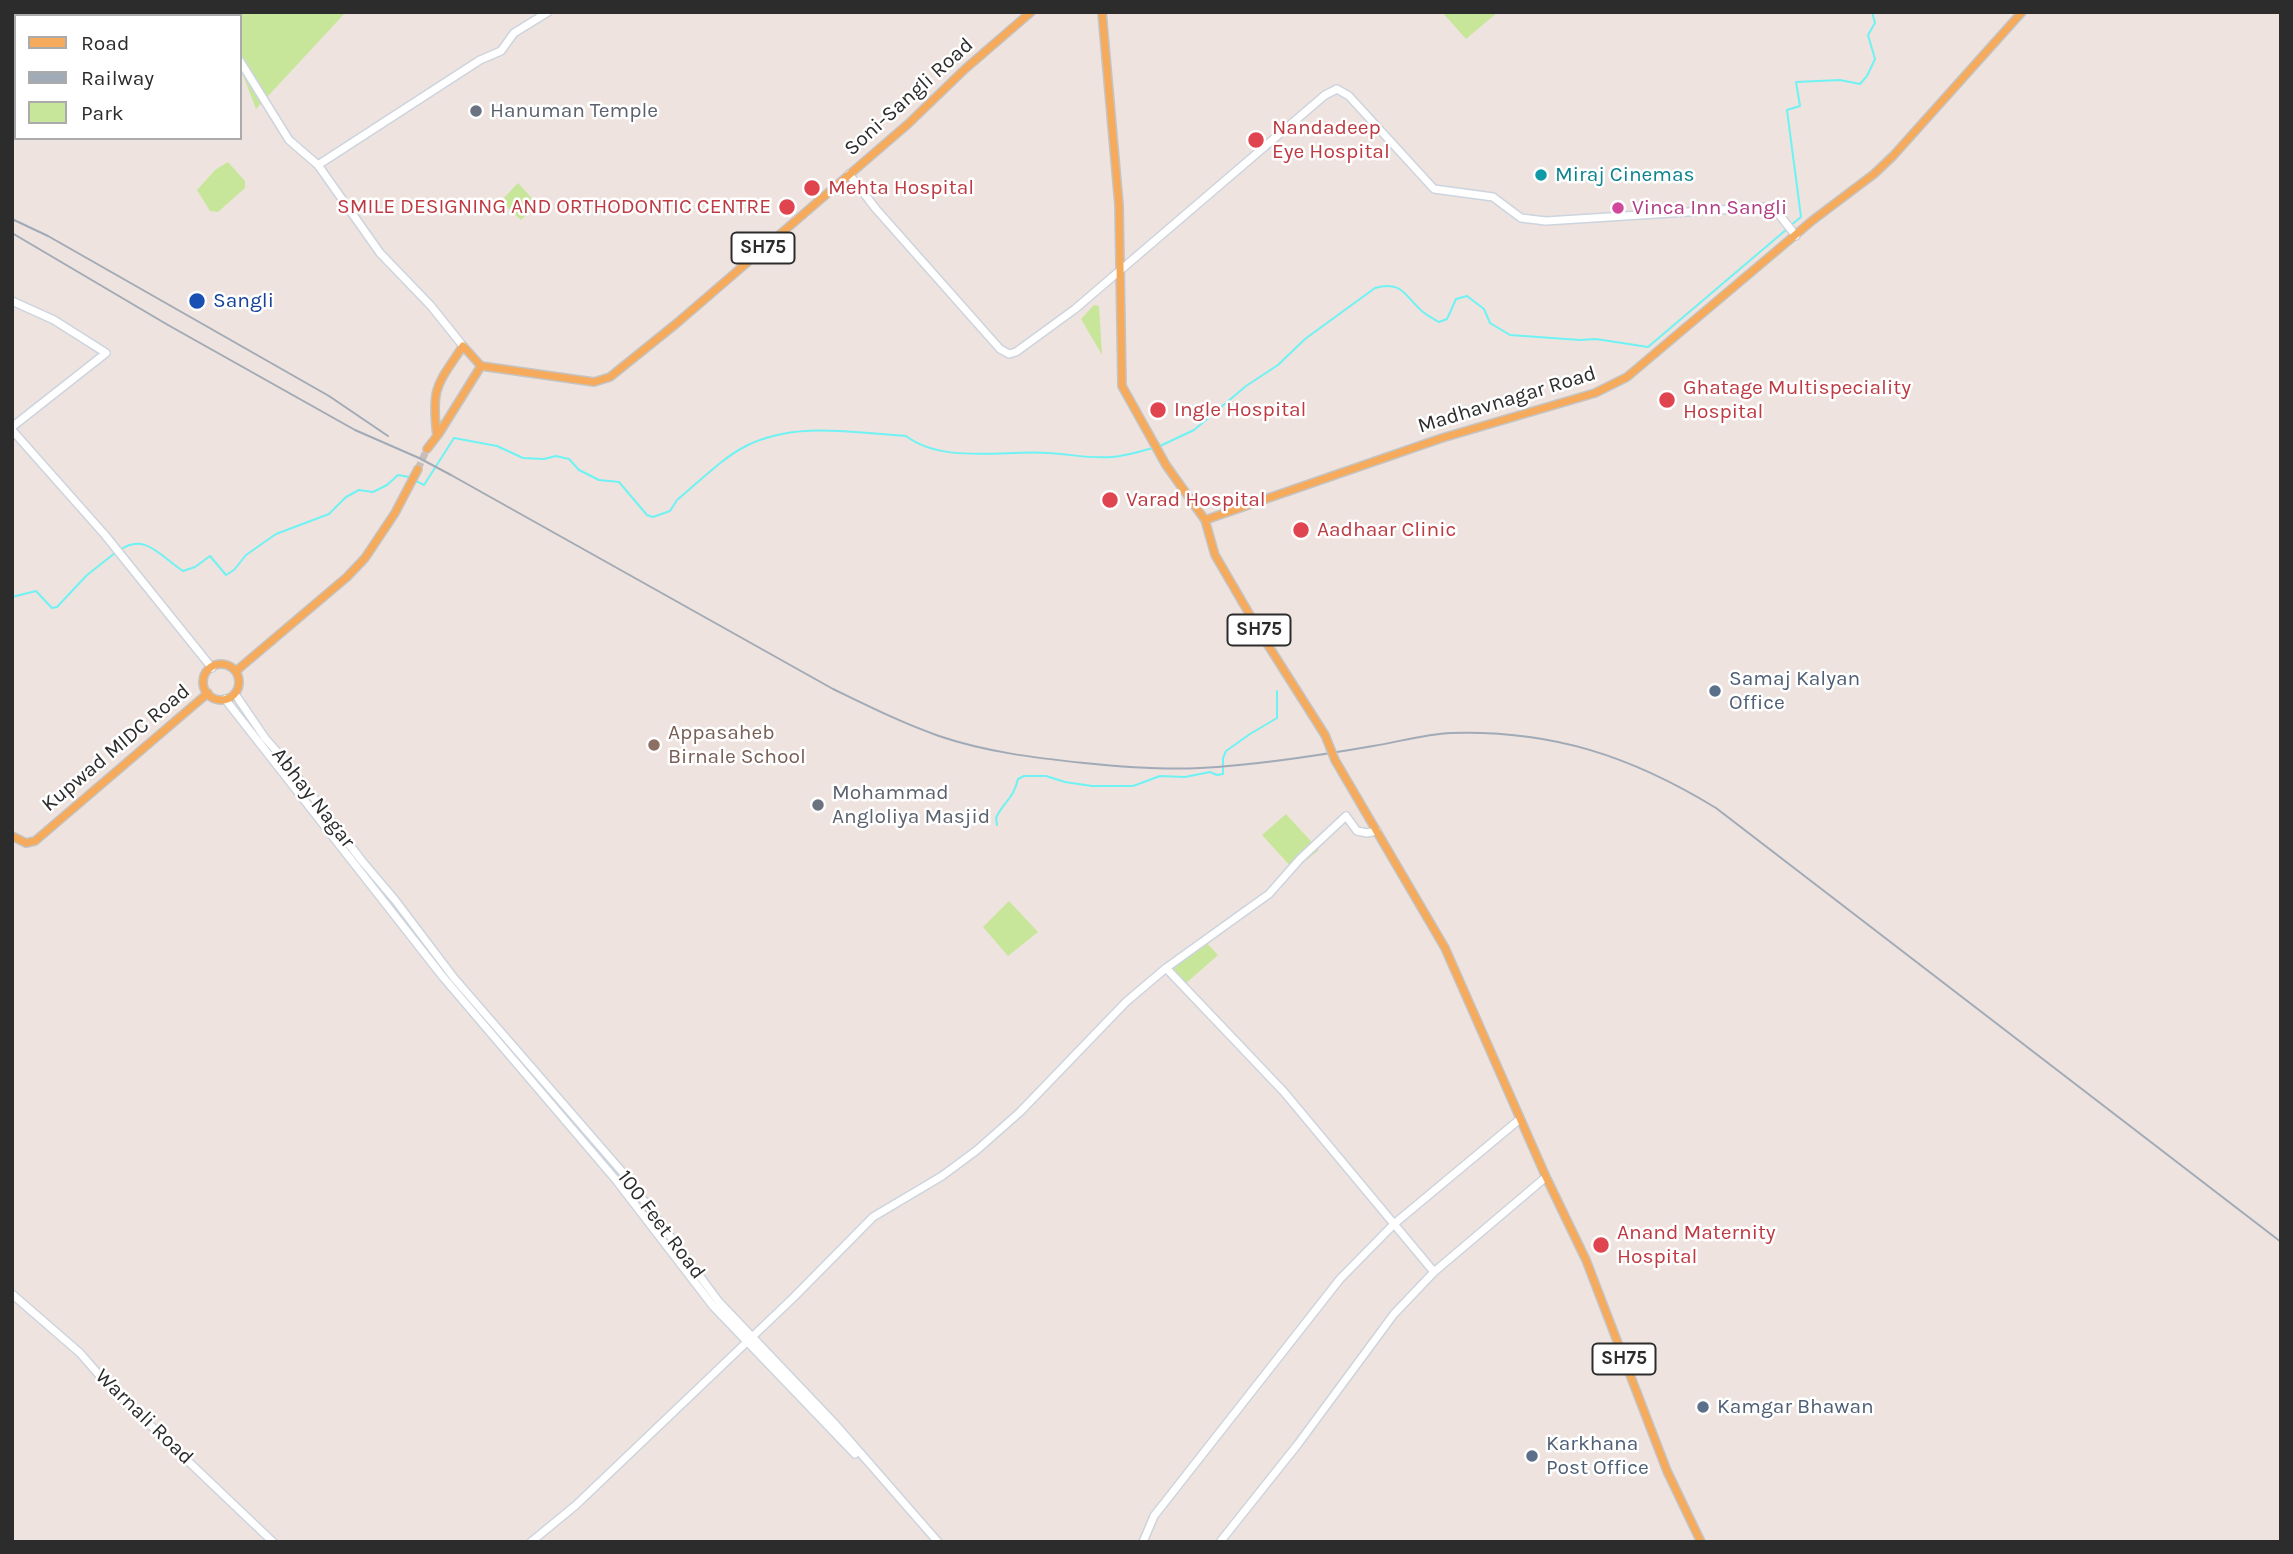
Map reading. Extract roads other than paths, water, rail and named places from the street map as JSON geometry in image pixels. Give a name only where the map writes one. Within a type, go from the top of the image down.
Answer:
[{"type":"main road","points":[[318,165],[480,60],[501,51],[514,33],[548,12]]},
{"type":"main road","name":"Soni-Sangli Road","points":[[481,366],[594,382],[610,377],[677,323],[908,124],[965,69],[1031,12]]},
{"type":"main road","name":"SH75","points":[[1102,12],[1119,205],[1122,386],[1160,455],[1205,520],[1215,555],[1325,735],[1335,760],[1446,948],[1546,1177],[1586,1260],[1667,1471],[1701,1542]]},
{"type":"main road","name":"Madhavnagar Road","points":[[1205,520],[1430,442],[1571,401],[1612,386],[1627,377],[1791,231],[1813,220],[1874,174],[2022,12]]},
{"type":"main road","points":[[242,64],[289,140],[318,165],[380,253],[431,306],[481,366],[427,449]]},
{"type":"main road","points":[[849,174],[876,209],[1000,349],[1009,354],[1016,352],[1059,321],[1325,95],[1337,89],[1349,96],[1428,185],[1443,192],[1493,197],[1521,218],[1546,221],[1766,207],[1778,213],[1791,231]]},
{"type":"main road","points":[[12,301],[54,320],[106,353],[12,429],[105,535],[212,668]]},
{"type":"main road","points":[[437,436],[433,406],[437,384],[463,346]]},
{"type":"main road","points":[[236,671],[347,577],[365,558],[396,513],[418,469]]},
{"type":"main road","points":[[223,664],[236,671],[239,681],[235,694],[225,699],[217,699],[208,693],[204,678],[208,669],[212,668],[223,664]]},
{"type":"main road","name":"Kupwad MIDC Road","points":[[12,836],[26,843],[35,841],[208,693]]},
{"type":"main road","name":"Abhay Nagar","points":[[235,694],[265,738],[287,762],[395,900]]},
{"type":"main road","points":[[225,699],[443,977],[616,1180],[713,1306],[750,1338],[831,1430],[867,1463],[938,1542]]},
{"type":"main road","points":[[531,1542],[576,1506],[873,1217],[942,1176],[977,1150],[1020,1112],[1114,1013],[1166,968],[1269,894],[1300,859],[1346,816],[1357,831],[1377,831]]},
{"type":"main road","name":"100 Feet Road","points":[[395,900],[499,1033],[624,1174],[719,1302],[750,1338]]},
{"type":"main road","points":[[1166,968],[1284,1092],[1434,1272]]},
{"type":"main road","points":[[1143,1542],[1154,1516],[1340,1279],[1394,1224],[1520,1119]]},
{"type":"main road","points":[[1220,1542],[1298,1444],[1379,1332],[1434,1272],[1546,1177]]},
{"type":"main road","name":"Warnali Road","points":[[12,1294],[80,1353],[107,1384],[273,1542]]},
{"type":"waterway","points":[[1791,225],[1801,217],[1787,110],[1800,106],[1796,82],[1840,80],[1860,84],[1875,59],[1868,35],[1875,23],[1872,12]]},
{"type":"waterway","points":[[1160,446],[1194,430],[1246,386],[1278,365],[1305,339],[1375,288],[1398,288],[1423,312],[1439,322],[1447,319],[1456,299],[1467,296],[1484,309],[1490,323],[1510,335],[1596,339],[1648,347],[1787,229]]},
{"type":"waterway","points":[[414,480],[424,485],[454,438],[497,446],[523,458],[544,459],[556,456],[569,459],[579,470],[599,480],[619,482],[647,515],[653,517],[670,511],[677,500],[737,451],[765,438],[785,433],[825,430],[906,436],[921,445],[938,450],[974,454],[1048,453],[1104,457],[1122,456],[1154,448]]},
{"type":"waterway","points":[[120,550],[129,545],[145,545],[183,571],[195,567],[210,556],[226,575],[234,570],[246,555],[276,534],[329,514],[346,497],[359,490],[373,492],[398,475],[409,477]]},
{"type":"waterway","points":[[12,597],[36,591],[52,608],[57,607],[87,575],[115,553]]},
{"type":"waterway","points":[[997,825],[999,812],[1014,792],[1018,779],[1024,776],[1046,776],[1092,786],[1133,786],[1160,776],[1185,777],[1210,772],[1223,774],[1226,751],[1277,718],[1277,691]]},
{"type":"tunnel","points":[[418,469],[427,449]]},
{"type":"railway","points":[[12,219],[48,236],[329,396],[388,436]]},
{"type":"railway","points":[[12,233],[355,430],[451,475],[833,689],[939,736],[1029,756],[1113,766],[1171,769],[1287,760],[1421,736],[1488,733],[1523,736],[1590,750],[1653,774],[1716,808],[2281,1242]]},
{"type":"place","name":"Hanuman Temple","points":[[476,111]]},
{"type":"place","name":"Nandadeep Eye Hospital","points":[[1256,140]]},
{"type":"place","name":"Miraj Cinemas","points":[[1541,175]]},
{"type":"place","name":"Mehta Hospital","points":[[812,188]]},
{"type":"place","name":"SMILE DESIGNING AND ORTHODONTIC CENTRE","points":[[787,207]]},
{"type":"place","name":"Vinca Inn Sangli","points":[[1618,208]]},
{"type":"place","name":"Sangli","points":[[197,301]]},
{"type":"place","name":"Ghatage Multispeciality Hospital","points":[[1667,400]]},
{"type":"place","name":"Ingle Hospital","points":[[1158,410]]},
{"type":"place","name":"Varad Hospital","points":[[1110,500]]},
{"type":"place","name":"Aadhaar Clinic","points":[[1301,530]]},
{"type":"place","name":"Samaj Kalyan Office","points":[[1715,691]]},
{"type":"place","name":"Appasaheb Birnale School","points":[[654,745]]},
{"type":"place","name":"Mohammad Angloliya Masjid","points":[[818,805]]},
{"type":"place","name":"Anand Maternity Hospital","points":[[1601,1245]]},
{"type":"place","name":"Kamgar Bhawan","points":[[1703,1407]]},
{"type":"place","name":"Karkhana Post Office","points":[[1532,1456]]}]
